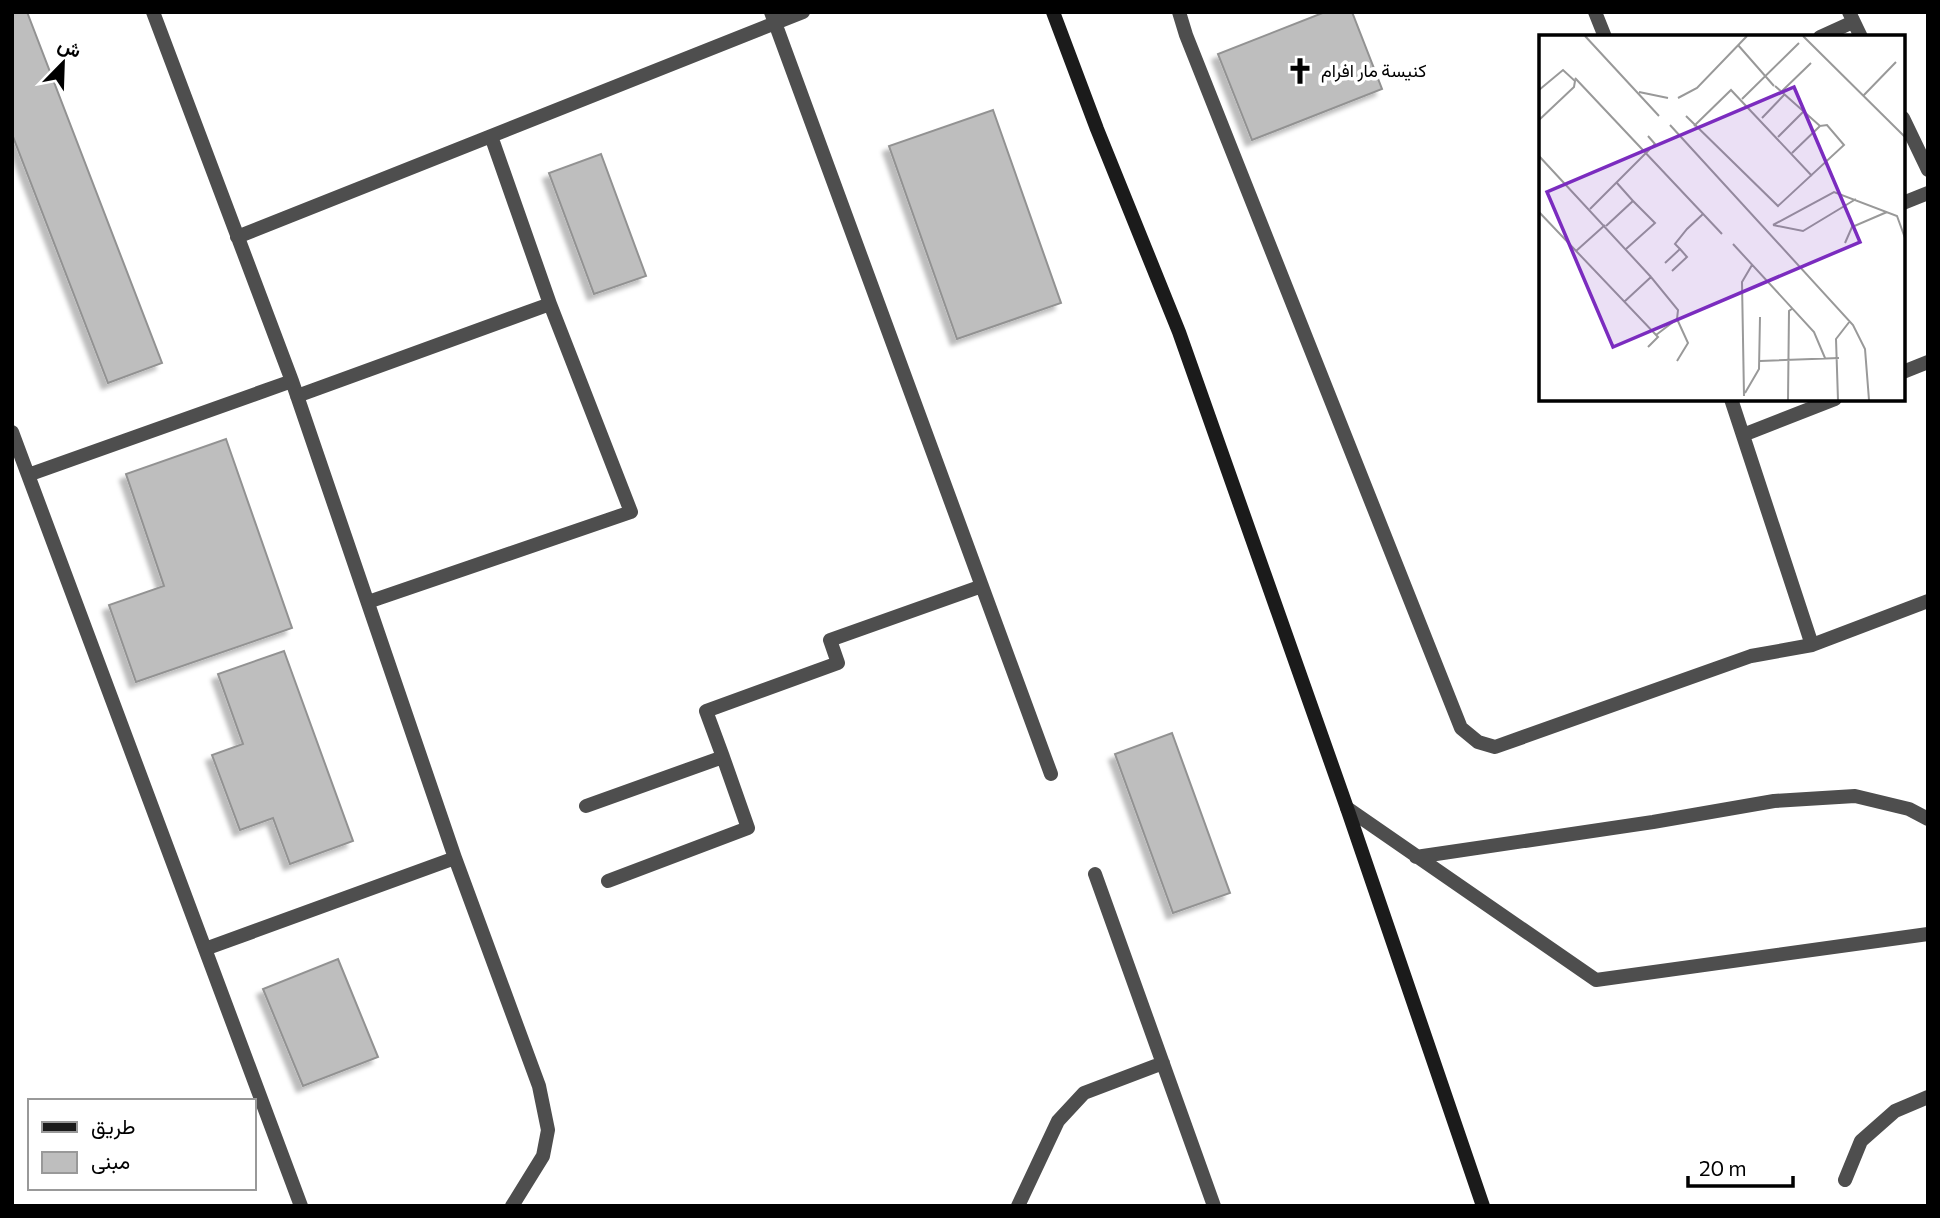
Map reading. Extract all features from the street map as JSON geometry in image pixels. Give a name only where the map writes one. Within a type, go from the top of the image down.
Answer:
[{"type":"street","points":[[153,12],[292,381],[455,858],[539,1086],[548,1130],[543,1156],[512,1206]]},
{"type":"street","points":[[237,236],[491,136],[773,18],[803,12]]},
{"type":"street","points":[[1054,12],[1097,129],[1179,332],[1347,808],[1483,1206]]},
{"type":"street","points":[[1179,12],[1461,728],[1478,742],[1495,747],[1751,656],[1812,645],[1928,601]]},
{"type":"street","points":[[1595,12],[1604,35]]},
{"type":"street","points":[[1823,35],[1851,17],[1860,35]]},
{"type":"street","points":[[773,18],[1051,774]]},
{"type":"street","points":[[1905,122],[1928,170]]},
{"type":"street","points":[[368,602],[631,512],[550,304],[491,136]]},
{"type":"street","points":[[1905,202],[1928,193]]},
{"type":"street","points":[[297,396],[550,304]]},
{"type":"street","points":[[1905,371],[1928,362]]},
{"type":"street","points":[[28,475],[292,381]]},
{"type":"street","points":[[1732,401],[1812,645]]},
{"type":"street","points":[[1743,435],[1830,401]]},
{"type":"street","points":[[12,432],[301,1206]]},
{"type":"street","points":[[608,881],[748,828],[706,711],[838,663],[830,640],[982,586]]},
{"type":"street","points":[[586,806],[723,757]]},
{"type":"street","points":[[1416,857],[1774,801],[1855,796],[1909,809],[1928,819]]},
{"type":"street","points":[[1347,808],[1596,980],[1928,934]]},
{"type":"street","points":[[205,949],[455,858]]},
{"type":"street","points":[[1095,874],[1214,1206]]},
{"type":"street","points":[[1018,1206],[1058,1121],[1084,1093],[1163,1063]]},
{"type":"street","points":[[1845,1180],[1861,1141],[1895,1111],[1928,1097]]},
{"type":"building","points":[[12,12],[27,12],[162,363],[108,383],[12,134]]},
{"type":"building","name":"كنيسة مار افرام","points":[[1325,12],[1352,12],[1382,89],[1252,140],[1218,54]]},
{"type":"building","points":[[993,110],[1061,303],[957,339],[889,146]]},
{"type":"building","points":[[601,154],[646,276],[594,294],[549,173]]},
{"type":"building","points":[[226,439],[292,628],[136,682],[109,605],[164,586],[126,474]]},
{"type":"building","points":[[284,651],[353,841],[290,864],[273,818],[240,830],[212,755],[243,744],[218,674]]},
{"type":"building","points":[[1172,733],[1230,893],[1173,913],[1115,754]]},
{"type":"building","points":[[338,959],[378,1057],[303,1086],[263,989]]},
{"type":"place","name":"كنيسة مار افرام","points":[[1300,71]]}]
